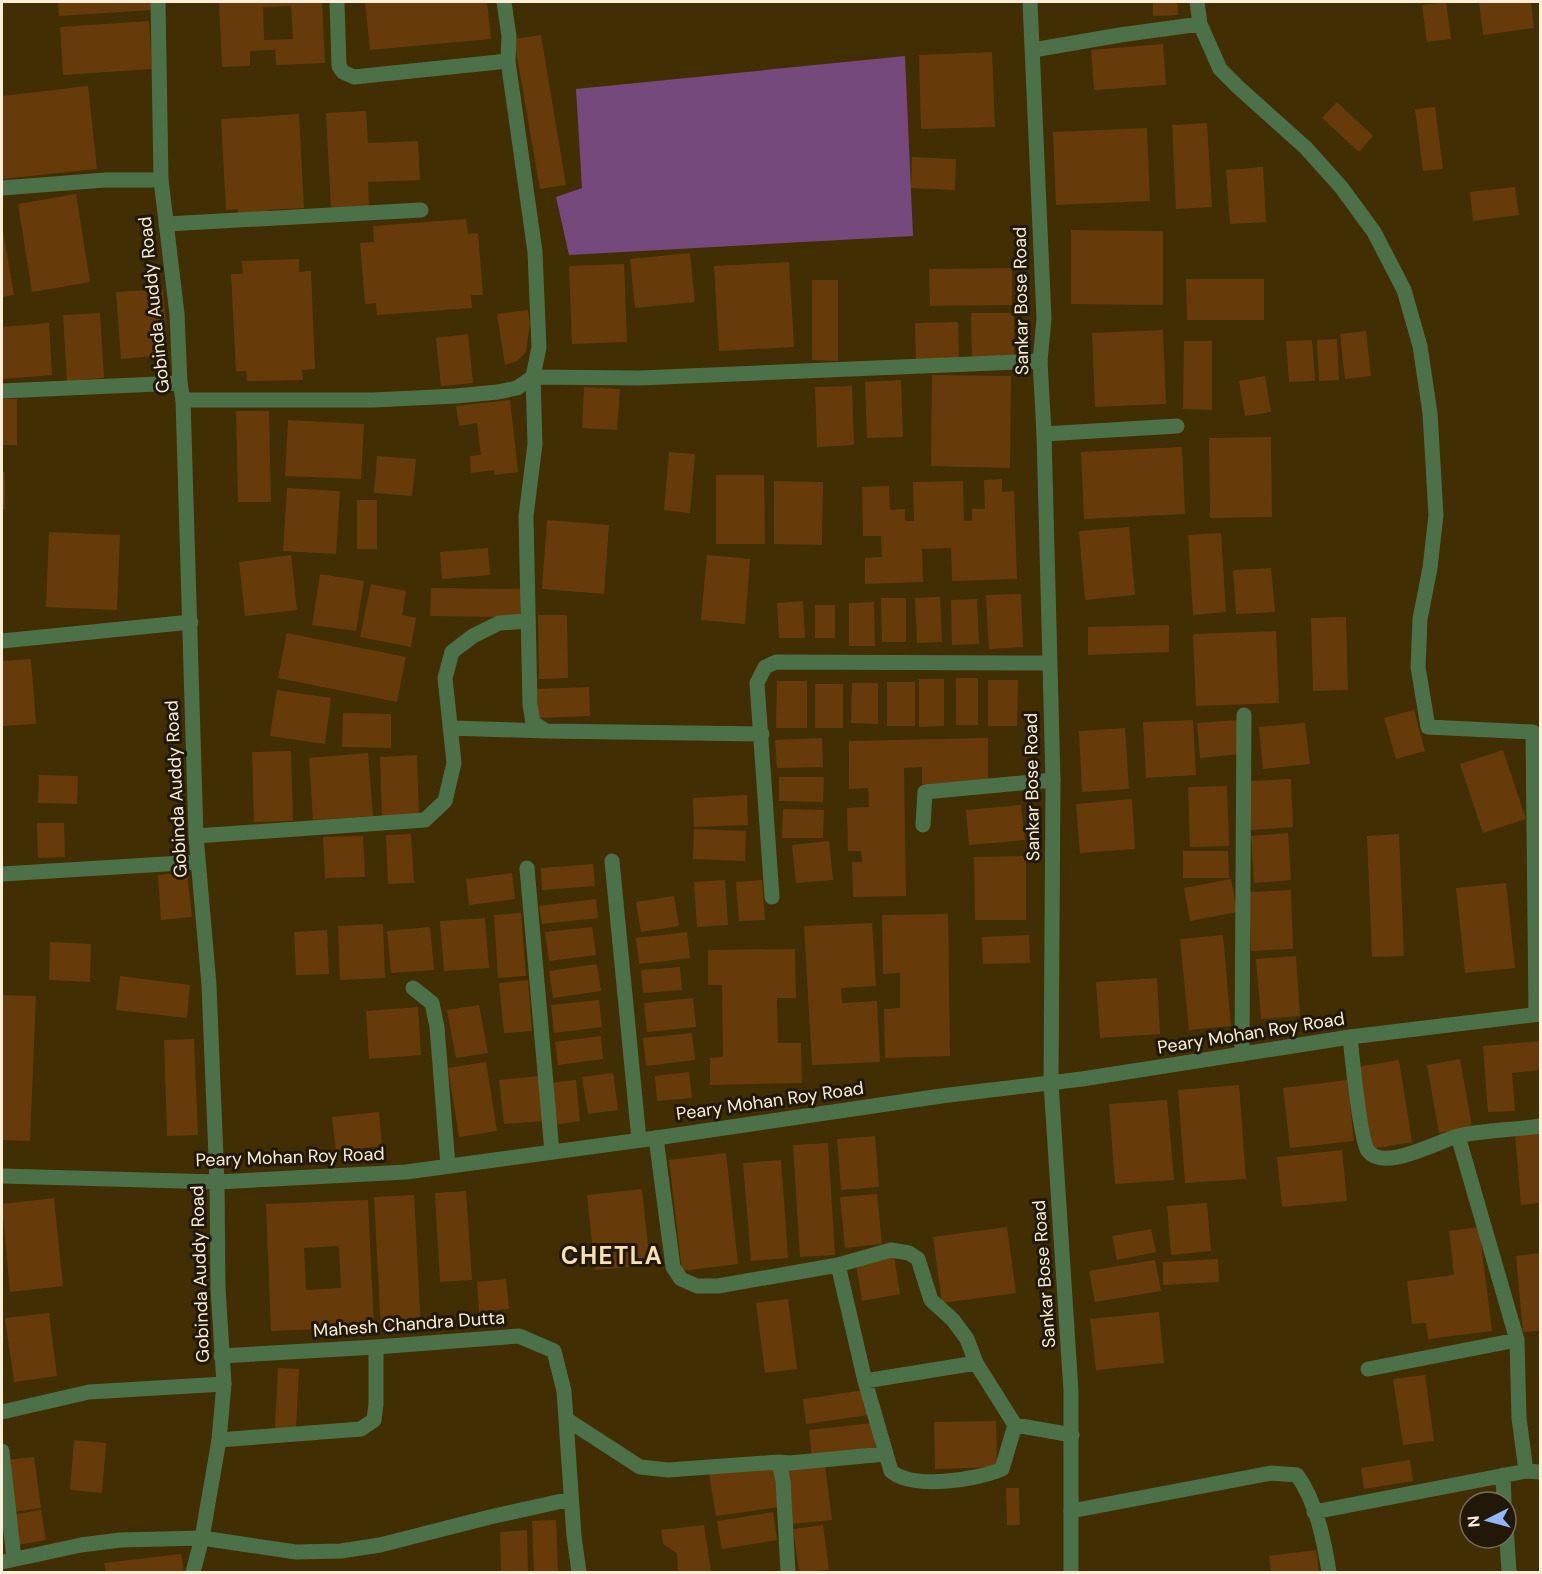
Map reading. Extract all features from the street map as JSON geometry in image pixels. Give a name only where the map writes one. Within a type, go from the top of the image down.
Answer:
[{"type":"street","name":"Gobinda Auddy Road","points":[[158,2],[161,180],[177,314],[180,383],[183,400],[196,836],[209,985],[221,1356],[224,1384],[219,1440],[202,1538],[193,1572]]},
{"type":"street","points":[[337,2],[339,66],[343,72],[354,77],[508,62]]},
{"type":"street","points":[[504,2],[508,62],[535,252],[538,347],[533,377],[535,444],[526,516],[528,621],[530,705],[533,723],[546,731]]},
{"type":"street","name":"Sankar Bose Road","points":[[1030,2],[1044,318],[1041,361],[1053,780],[1051,1083],[1072,1435],[1071,1572]]},
{"type":"street","points":[[1197,2],[1200,24],[1220,69],[1306,147],[1341,187],[1374,232],[1404,290],[1420,346],[1430,413],[1436,515],[1430,568],[1420,619],[1418,667],[1428,727],[1533,732],[1538,1014]]},
{"type":"street","points":[[1033,50],[1200,24]]},
{"type":"street","points":[[2,188],[105,180],[161,180]]},
{"type":"street","points":[[167,224],[421,210]]},
{"type":"street","points":[[183,400],[373,400],[498,392],[517,388],[533,377],[640,378],[1041,361]]},
{"type":"street","points":[[2,391],[180,383]]},
{"type":"street","points":[[1044,434],[1177,426]]},
{"type":"street","points":[[196,836],[424,820],[445,801],[454,763],[445,678],[452,652],[473,636],[499,623],[528,621]]},
{"type":"street","points":[[2,641],[191,622]]},
{"type":"street","points":[[772,897],[757,684],[765,667],[776,662],[1049,663]]},
{"type":"street","points":[[1242,1054],[1244,715]]},
{"type":"street","points":[[450,728],[762,734]]},
{"type":"street","points":[[923,825],[925,792],[1053,780]]},
{"type":"street","points":[[612,861],[639,1140]]},
{"type":"street","points":[[2,874],[198,862]]},
{"type":"street","points":[[527,868],[552,1152]]},
{"type":"street","points":[[413,988],[432,1003],[437,1026],[448,1166]]},
{"type":"street","name":"Peary Mohan Roy Road","points":[[2,1176],[217,1182],[406,1172],[941,1096],[1051,1083],[1350,1037],[1538,1014]]},
{"type":"street","points":[[1350,1037],[1363,1134],[1368,1150],[1379,1158],[1407,1156],[1458,1136],[1540,1126]]},
{"type":"street","points":[[1314,1512],[1533,1471],[1519,1418],[1517,1340],[1458,1136]]},
{"type":"street","points":[[656,1138],[673,1267],[681,1279],[697,1286],[718,1286],[838,1265],[891,1250],[909,1253],[918,1259],[931,1300],[953,1320],[967,1339],[976,1363],[1015,1425],[1072,1435]]},
{"type":"street","points":[[838,1265],[865,1381],[888,1466],[895,1475],[930,1482],[976,1479],[1002,1469],[1015,1425]]},
{"type":"street","name":"Mahesh Chandra Dutta","points":[[221,1356],[519,1336],[554,1351],[564,1391],[574,1536],[579,1572]]},
{"type":"street","points":[[1368,1369],[1517,1340]]},
{"type":"street","points":[[219,1440],[362,1429],[374,1420],[376,1347]]},
{"type":"street","points":[[865,1381],[976,1363]]},
{"type":"street","points":[[2,1412],[89,1392],[224,1384]]},
{"type":"street","points":[[566,1419],[640,1467],[668,1470],[790,1463],[885,1454]]},
{"type":"street","points":[[2,1451],[8,1561],[110,1541],[202,1538],[296,1552],[341,1551],[380,1545],[572,1499]]},
{"type":"street","points":[[779,1462],[783,1481],[788,1572]]},
{"type":"street","points":[[1071,1511],[1271,1473],[1297,1475],[1306,1488],[1314,1512],[1329,1572]]},
{"type":"street","points":[[1503,1475],[1504,1490]]},
{"type":"street","points":[[1508,1550],[1509,1572]]},
{"type":"shaded area","points":[[905,56],[913,236],[569,255],[556,197],[582,188],[576,89]]},
{"type":"building","points":[[58,2],[152,2],[152,10],[59,16]]},
{"type":"building","points":[[219,2],[322,2],[325,63],[276,65],[275,50],[250,51],[250,66],[222,67]],"holes":[[[291,6],[293,39],[264,40],[263,7]]]},
{"type":"building","points":[[365,2],[487,2],[491,39],[370,50]]},
{"type":"building","points":[[1153,2],[1177,2],[1178,15],[1153,16]]},
{"type":"building","points":[[1446,2],[1451,39],[1427,42],[1422,5]]},
{"type":"building","points":[[1479,2],[1531,2],[1534,28],[1483,35]]},
{"type":"building","points":[[149,21],[152,69],[63,75],[60,27]]},
{"type":"building","points":[[541,35],[566,185],[540,189],[514,39]]},
{"type":"building","points":[[1163,44],[1166,85],[1094,90],[1091,50]]},
{"type":"building","points":[[992,52],[995,127],[921,129],[919,55]]},
{"type":"building","points":[[88,86],[97,169],[2,179],[2,96]]},
{"type":"building","points":[[1337,102],[1373,136],[1359,152],[1322,118]]},
{"type":"building","points":[[1435,107],[1443,169],[1423,171],[1415,109]]},
{"type":"building","points":[[366,111],[368,143],[418,141],[420,180],[368,182],[369,207],[331,209],[326,113]]},
{"type":"building","points":[[299,114],[304,208],[268,210],[268,218],[238,219],[238,209],[226,210],[221,119]]},
{"type":"building","points":[[1207,123],[1212,207],[1176,209],[1172,125]]},
{"type":"building","points":[[1147,128],[1150,201],[1056,205],[1053,132]]},
{"type":"building","points":[[912,157],[956,159],[955,190],[911,188]]},
{"type":"building","points":[[1263,167],[1266,222],[1230,224],[1226,170]]},
{"type":"building","points":[[1515,187],[1519,215],[1473,221],[1470,192]]},
{"type":"building","points":[[76,194],[90,282],[32,292],[18,204]]},
{"type":"building","points":[[466,219],[468,234],[478,233],[483,295],[471,295],[472,308],[377,315],[376,303],[365,304],[360,243],[374,242],[373,226]]},
{"type":"building","points":[[2,226],[14,295],[2,297]]},
{"type":"building","points":[[1071,230],[1163,231],[1163,305],[1071,304]]},
{"type":"building","points":[[690,253],[695,302],[635,308],[630,259]]},
{"type":"building","points":[[299,259],[299,272],[311,271],[315,369],[302,370],[303,380],[247,381],[246,371],[236,371],[231,274],[243,274],[242,261]]},
{"type":"building","points":[[789,262],[794,347],[719,351],[714,266]]},
{"type":"building","points":[[624,264],[627,342],[572,344],[569,266]]},
{"type":"building","points":[[1012,268],[1012,305],[930,306],[929,269]]},
{"type":"building","points":[[1186,279],[1264,279],[1264,320],[1187,320]]},
{"type":"building","points":[[812,280],[838,280],[838,361],[812,360]]},
{"type":"building","points":[[163,289],[168,355],[121,359],[116,292]]},
{"type":"building","points":[[528,310],[530,324],[526,352],[517,361],[505,365],[497,314]]},
{"type":"building","points":[[100,313],[104,378],[67,381],[63,315]]},
{"type":"building","points":[[971,313],[1014,313],[1014,358],[972,359]]},
{"type":"building","points":[[958,322],[959,360],[916,361],[915,323]]},
{"type":"building","points":[[49,323],[52,375],[2,379],[2,327]]},
{"type":"building","points":[[1163,330],[1166,404],[1095,407],[1092,333]]},
{"type":"building","points":[[1366,331],[1371,376],[1345,379],[1340,334]]},
{"type":"building","points":[[468,334],[473,383],[441,386],[436,338]]},
{"type":"building","points":[[1337,339],[1339,380],[1319,381],[1317,340]]},
{"type":"building","points":[[1312,340],[1315,381],[1289,382],[1286,341]]},
{"type":"building","points":[[1184,341],[1212,341],[1212,410],[1183,409]]},
{"type":"building","points":[[932,375],[1011,376],[1010,468],[931,466]]},
{"type":"building","points":[[1265,376],[1271,412],[1245,416],[1239,381]]},
{"type":"building","points":[[901,380],[903,437],[867,438],[865,382]]},
{"type":"building","points":[[852,386],[854,445],[817,447],[815,387]]},
{"type":"building","points":[[584,387],[620,389],[617,430],[582,428]]},
{"type":"building","points":[[2,399],[17,399],[17,445],[2,445]]},
{"type":"building","points":[[510,400],[518,472],[495,475],[494,470],[471,473],[470,456],[481,455],[477,423],[459,426],[456,406]]},
{"type":"building","points":[[236,411],[269,411],[271,502],[238,502]]},
{"type":"building","points":[[288,420],[364,424],[361,479],[285,476]]},
{"type":"building","points":[[1271,437],[1272,517],[1210,518],[1209,438]]},
{"type":"building","points":[[1182,447],[1185,514],[1084,519],[1081,452]]},
{"type":"building","points":[[669,452],[695,454],[690,513],[664,510]]},
{"type":"building","points":[[377,456],[416,459],[412,496],[374,493]]},
{"type":"building","points":[[2,472],[5,472],[5,509],[2,509]]},
{"type":"building","points":[[716,475],[764,475],[765,544],[716,544]]},
{"type":"building","points":[[1002,479],[1002,492],[1014,491],[1017,579],[952,581],[951,548],[922,549],[923,582],[865,584],[865,558],[882,557],[881,536],[863,536],[862,487],[889,486],[890,510],[905,509],[905,521],[914,521],[913,482],[963,481],[964,521],[972,521],[972,509],[985,509],[984,480]]},
{"type":"building","points":[[774,481],[823,482],[822,545],[774,544]]},
{"type":"building","points":[[287,488],[340,491],[336,554],[283,551]]},
{"type":"building","points":[[357,500],[377,500],[377,549],[357,549]]},
{"type":"building","points":[[547,520],[609,525],[604,594],[542,589]]},
{"type":"building","points":[[1129,527],[1135,595],[1085,600],[1079,531]]},
{"type":"building","points":[[49,532],[120,535],[117,610],[46,607]]},
{"type":"building","points":[[1221,533],[1226,612],[1193,615],[1188,535]]},
{"type":"building","points":[[488,548],[490,575],[442,579],[440,552]]},
{"type":"building","points":[[291,555],[297,610],[245,616],[239,562]]},
{"type":"building","points":[[707,555],[750,559],[745,624],[701,620]]},
{"type":"building","points":[[1271,568],[1275,612],[1236,614],[1233,570]]},
{"type":"building","points":[[320,574],[364,581],[356,631],[312,625]]},
{"type":"building","points":[[371,584],[406,591],[402,615],[416,618],[411,647],[360,637]]},
{"type":"building","points":[[431,588],[520,589],[520,617],[430,616]]},
{"type":"building","points":[[1021,594],[1023,647],[989,649],[986,595]]},
{"type":"building","points":[[940,597],[942,642],[917,643],[915,598]]},
{"type":"building","points":[[881,598],[906,598],[906,642],[882,642]]},
{"type":"building","points":[[977,599],[979,644],[952,645],[951,600]]},
{"type":"building","points":[[803,601],[805,638],[779,638],[777,603]]},
{"type":"building","points":[[874,602],[875,646],[849,646],[849,603]]},
{"type":"building","points":[[815,605],[835,605],[835,638],[815,638]]},
{"type":"building","points":[[538,615],[567,615],[568,678],[539,679]]},
{"type":"building","points":[[1346,617],[1348,690],[1313,691],[1311,618]]},
{"type":"building","points":[[1169,625],[1169,652],[1088,655],[1088,627]]},
{"type":"building","points":[[1276,631],[1279,703],[1196,706],[1193,634]]},
{"type":"building","points":[[287,633],[406,657],[397,702],[278,678]]},
{"type":"building","points":[[31,659],[36,724],[2,726],[2,661]]},
{"type":"building","points":[[956,678],[978,678],[978,725],[956,725]]},
{"type":"building","points":[[919,679],[944,679],[944,726],[919,727]]},
{"type":"building","points":[[988,680],[1018,680],[1017,726],[988,726]]},
{"type":"building","points":[[777,681],[807,681],[807,728],[776,728]]},
{"type":"building","points":[[887,682],[915,682],[915,726],[887,726]]},
{"type":"building","points":[[852,683],[878,683],[878,724],[851,723]]},
{"type":"building","points":[[815,684],[843,684],[843,728],[815,728]]},
{"type":"building","points":[[589,687],[590,716],[538,718],[537,689]]},
{"type":"building","points":[[277,690],[331,698],[325,744],[270,736]]},
{"type":"building","points":[[1414,710],[1425,751],[1396,759],[1384,718]]},
{"type":"building","points":[[343,713],[391,714],[391,748],[342,747]]},
{"type":"building","points":[[1193,720],[1196,775],[1146,778],[1143,722]]},
{"type":"building","points":[[1238,720],[1241,754],[1200,758],[1197,723]]},
{"type":"building","points":[[1305,723],[1310,764],[1263,769],[1259,727]]},
{"type":"building","points":[[1125,728],[1129,789],[1082,792],[1079,731]]},
{"type":"building","points":[[822,738],[823,767],[777,768],[775,740]]},
{"type":"building","points":[[988,738],[988,783],[922,784],[922,767],[904,768],[906,896],[853,897],[852,862],[862,862],[861,851],[848,851],[847,808],[869,807],[868,788],[849,789],[849,741]]},
{"type":"building","points":[[1503,750],[1526,819],[1483,833],[1460,764]]},
{"type":"building","points":[[291,751],[293,821],[254,822],[252,752]]},
{"type":"building","points":[[368,753],[373,816],[313,820],[309,758]]},
{"type":"building","points":[[417,755],[419,816],[382,818],[380,757]]},
{"type":"building","points":[[39,775],[78,776],[77,804],[38,803]]},
{"type":"building","points":[[779,777],[824,777],[823,802],[779,801]]},
{"type":"building","points":[[1291,779],[1293,827],[1251,830],[1248,781]]},
{"type":"building","points":[[1227,786],[1229,846],[1190,847],[1188,787]]},
{"type":"building","points":[[747,795],[748,825],[694,827],[693,798]]},
{"type":"building","points":[[1132,799],[1135,849],[1080,853],[1076,804]]},
{"type":"building","points":[[1021,805],[1025,840],[969,845],[966,810]]},
{"type":"building","points":[[783,809],[824,810],[823,838],[782,838]]},
{"type":"building","points":[[37,823],[64,823],[65,857],[38,858]]},
{"type":"building","points":[[694,829],[746,831],[745,861],[693,859]]},
{"type":"building","points":[[1288,833],[1291,880],[1254,883],[1251,836]]},
{"type":"building","points":[[411,834],[414,883],[388,884],[386,835]]},
{"type":"building","points":[[1399,834],[1404,956],[1372,957],[1367,836]]},
{"type":"building","points":[[363,836],[365,877],[325,878],[323,837]]},
{"type":"building","points":[[829,841],[833,880],[796,883],[792,845]]},
{"type":"building","points":[[1183,851],[1228,851],[1229,878],[1183,878]]},
{"type":"building","points":[[1026,856],[1026,920],[975,920],[974,857]]},
{"type":"building","points":[[593,864],[595,886],[542,890],[541,868]]},
{"type":"building","points":[[187,872],[192,917],[161,920],[158,875]]},
{"type":"building","points":[[512,873],[515,899],[469,905],[466,879]]},
{"type":"building","points":[[1231,879],[1237,912],[1190,921],[1184,888]]},
{"type":"building","points":[[725,880],[728,925],[697,927],[694,882]]},
{"type":"building","points":[[762,880],[765,920],[739,921],[736,882]]},
{"type":"building","points":[[1506,883],[1515,968],[1465,973],[1456,888]]},
{"type":"building","points":[[1291,890],[1293,949],[1251,951],[1249,892]]},
{"type":"building","points":[[674,896],[679,926],[641,932],[636,902]]},
{"type":"building","points":[[596,899],[598,918],[542,924],[539,906]]},
{"type":"building","points":[[521,913],[526,976],[498,978],[494,915]]},
{"type":"building","points":[[948,914],[950,1056],[885,1058],[884,1009],[900,1008],[900,973],[883,974],[882,915]]},
{"type":"building","points":[[485,918],[489,968],[444,971],[440,921]]},
{"type":"building","points":[[872,923],[876,986],[841,988],[842,1003],[877,1001],[880,1062],[812,1065],[804,926]]},
{"type":"building","points":[[383,924],[385,978],[340,980],[338,926]]},
{"type":"building","points":[[430,927],[434,970],[391,973],[387,931]]},
{"type":"building","points":[[592,927],[596,955],[549,961],[545,932]]},
{"type":"building","points":[[327,930],[329,974],[296,975],[294,932]]},
{"type":"building","points":[[687,932],[690,958],[639,964],[636,938]]},
{"type":"building","points":[[1029,935],[1030,963],[983,964],[982,937]]},
{"type":"building","points":[[1223,935],[1231,1026],[1189,1030],[1180,939]]},
{"type":"building","points":[[50,942],[91,944],[90,982],[49,980]]},
{"type":"building","points":[[795,949],[796,998],[777,998],[778,1043],[801,1043],[802,1083],[710,1085],[710,1058],[723,1057],[722,985],[708,985],[708,950]]},
{"type":"building","points":[[1296,956],[1300,1016],[1261,1019],[1256,959]]},
{"type":"building","points":[[597,964],[601,991],[553,998],[549,971]]},
{"type":"building","points":[[680,967],[682,990],[643,993],[641,970]]},
{"type":"building","points":[[120,976],[190,985],[187,1018],[116,1010]]},
{"type":"building","points":[[1157,978],[1160,1034],[1100,1038],[1096,982]]},
{"type":"building","points":[[528,980],[532,1031],[504,1033],[499,983]]},
{"type":"building","points":[[2,995],[36,996],[30,1141],[2,1140]]},
{"type":"building","points":[[693,998],[696,1027],[647,1032],[644,1003]]},
{"type":"building","points":[[599,1000],[602,1027],[554,1033],[551,1005]]},
{"type":"building","points":[[479,1005],[488,1053],[456,1058],[447,1010]]},
{"type":"building","points":[[418,1007],[421,1055],[369,1059],[366,1011]]},
{"type":"building","points":[[692,1033],[695,1060],[646,1066],[643,1038]]},
{"type":"building","points":[[601,1036],[603,1059],[558,1065],[555,1042]]},
{"type":"building","points":[[194,1039],[198,1135],[167,1136],[164,1040]]},
{"type":"building","points":[[1540,1041],[1540,1070],[1512,1073],[1515,1111],[1488,1112],[1483,1046]]},
{"type":"building","points":[[1460,1059],[1472,1127],[1439,1133],[1427,1065]]},
{"type":"building","points":[[1399,1060],[1412,1142],[1371,1149],[1357,1067]]},
{"type":"building","points":[[486,1062],[497,1131],[459,1137],[448,1068]]},
{"type":"building","points":[[689,1072],[692,1098],[657,1101],[655,1076]]},
{"type":"building","points":[[613,1073],[618,1110],[588,1114],[582,1077]]},
{"type":"building","points":[[539,1076],[543,1121],[504,1124],[499,1080]]},
{"type":"building","points":[[576,1080],[580,1121],[555,1125],[549,1083]]},
{"type":"building","points":[[1347,1080],[1354,1141],[1290,1148],[1283,1088]]},
{"type":"building","points":[[1239,1085],[1246,1179],[1185,1183],[1178,1090]]},
{"type":"building","points":[[1167,1100],[1174,1180],[1115,1184],[1109,1104]]},
{"type":"building","points":[[379,1112],[382,1146],[336,1151],[332,1117]]},
{"type":"building","points":[[1540,1131],[1540,1203],[1521,1205],[1515,1133]]},
{"type":"building","points":[[875,1136],[879,1187],[841,1190],[837,1139]]},
{"type":"building","points":[[828,1143],[835,1255],[800,1257],[793,1145]]},
{"type":"building","points":[[1342,1150],[1347,1201],[1282,1207],[1277,1157]]},
{"type":"building","points":[[726,1153],[738,1264],[682,1271],[669,1160]]},
{"type":"building","points":[[781,1160],[788,1258],[751,1261],[743,1163]]},
{"type":"building","points":[[642,1189],[650,1265],[595,1270],[587,1195]]},
{"type":"building","points":[[466,1191],[472,1280],[440,1282],[435,1193]]},
{"type":"building","points":[[877,1194],[882,1244],[845,1248],[840,1197]]},
{"type":"building","points":[[414,1195],[421,1328],[381,1330],[374,1197]]},
{"type":"building","points":[[54,1198],[63,1286],[10,1292],[2,1204]]},
{"type":"building","points":[[368,1200],[374,1327],[271,1331],[266,1204]],"holes":[[[339,1246],[341,1288],[306,1290],[304,1248]]]},
{"type":"building","points":[[1207,1203],[1211,1251],[1171,1255],[1167,1206]]},
{"type":"building","points":[[1007,1227],[1016,1293],[942,1303],[933,1237]]},
{"type":"building","points":[[1479,1227],[1492,1331],[1428,1339],[1426,1323],[1412,1324],[1407,1281],[1454,1275],[1449,1231]]},
{"type":"building","points":[[1151,1229],[1156,1252],[1117,1260],[1112,1236]]},
{"type":"building","points":[[1540,1253],[1540,1331],[1523,1332],[1516,1256]]},
{"type":"building","points":[[894,1257],[900,1294],[862,1301],[856,1264]]},
{"type":"building","points":[[1218,1259],[1219,1282],[1163,1285],[1163,1262]]},
{"type":"building","points":[[1155,1260],[1161,1291],[1095,1302],[1089,1271]]},
{"type":"building","points":[[506,1279],[509,1309],[479,1312],[477,1282]]},
{"type":"building","points":[[788,1299],[797,1369],[765,1373],[756,1303]]},
{"type":"building","points":[[1159,1312],[1164,1363],[1096,1370],[1090,1319]]},
{"type":"building","points":[[49,1313],[57,1376],[14,1382],[5,1318]]},
{"type":"building","points":[[278,1368],[299,1369],[296,1429],[275,1428]]},
{"type":"building","points":[[1425,1375],[1434,1441],[1403,1445],[1393,1379]]},
{"type":"building","points":[[865,1390],[869,1415],[806,1424],[803,1399]]},
{"type":"building","points":[[996,1421],[997,1467],[935,1469],[934,1422]]},
{"type":"building","points":[[873,1423],[876,1452],[812,1458],[809,1430]]},
{"type":"building","points":[[74,1440],[106,1443],[102,1493],[70,1490]]},
{"type":"building","points":[[34,1457],[41,1508],[13,1512],[6,1460]]},
{"type":"building","points":[[1410,1460],[1413,1481],[1364,1489],[1361,1468]]},
{"type":"building","points":[[773,1464],[779,1507],[716,1516],[709,1474]]},
{"type":"building","points":[[825,1465],[832,1520],[792,1524],[786,1470]]},
{"type":"building","points":[[1006,1488],[1019,1488],[1020,1525],[1007,1525]]},
{"type":"building","points":[[41,1510],[46,1540],[17,1545],[12,1515]]},
{"type":"building","points":[[773,1512],[777,1540],[722,1549],[717,1521]]},
{"type":"building","points":[[556,1520],[558,1572],[534,1572],[532,1521]]},
{"type":"building","points":[[704,1525],[711,1572],[678,1572],[677,1553],[663,1544],[661,1530]]},
{"type":"building","points":[[823,1525],[829,1570],[799,1572],[793,1529]]},
{"type":"building","points":[[527,1530],[528,1572],[501,1572],[500,1532]]},
{"type":"building","points":[[1316,1550],[1319,1572],[1271,1572],[1269,1556]]},
{"type":"building","points":[[181,1554],[184,1572],[106,1572],[104,1563]]},
{"type":"district","name":"CHETLA","points":[[612,1256]]}]
